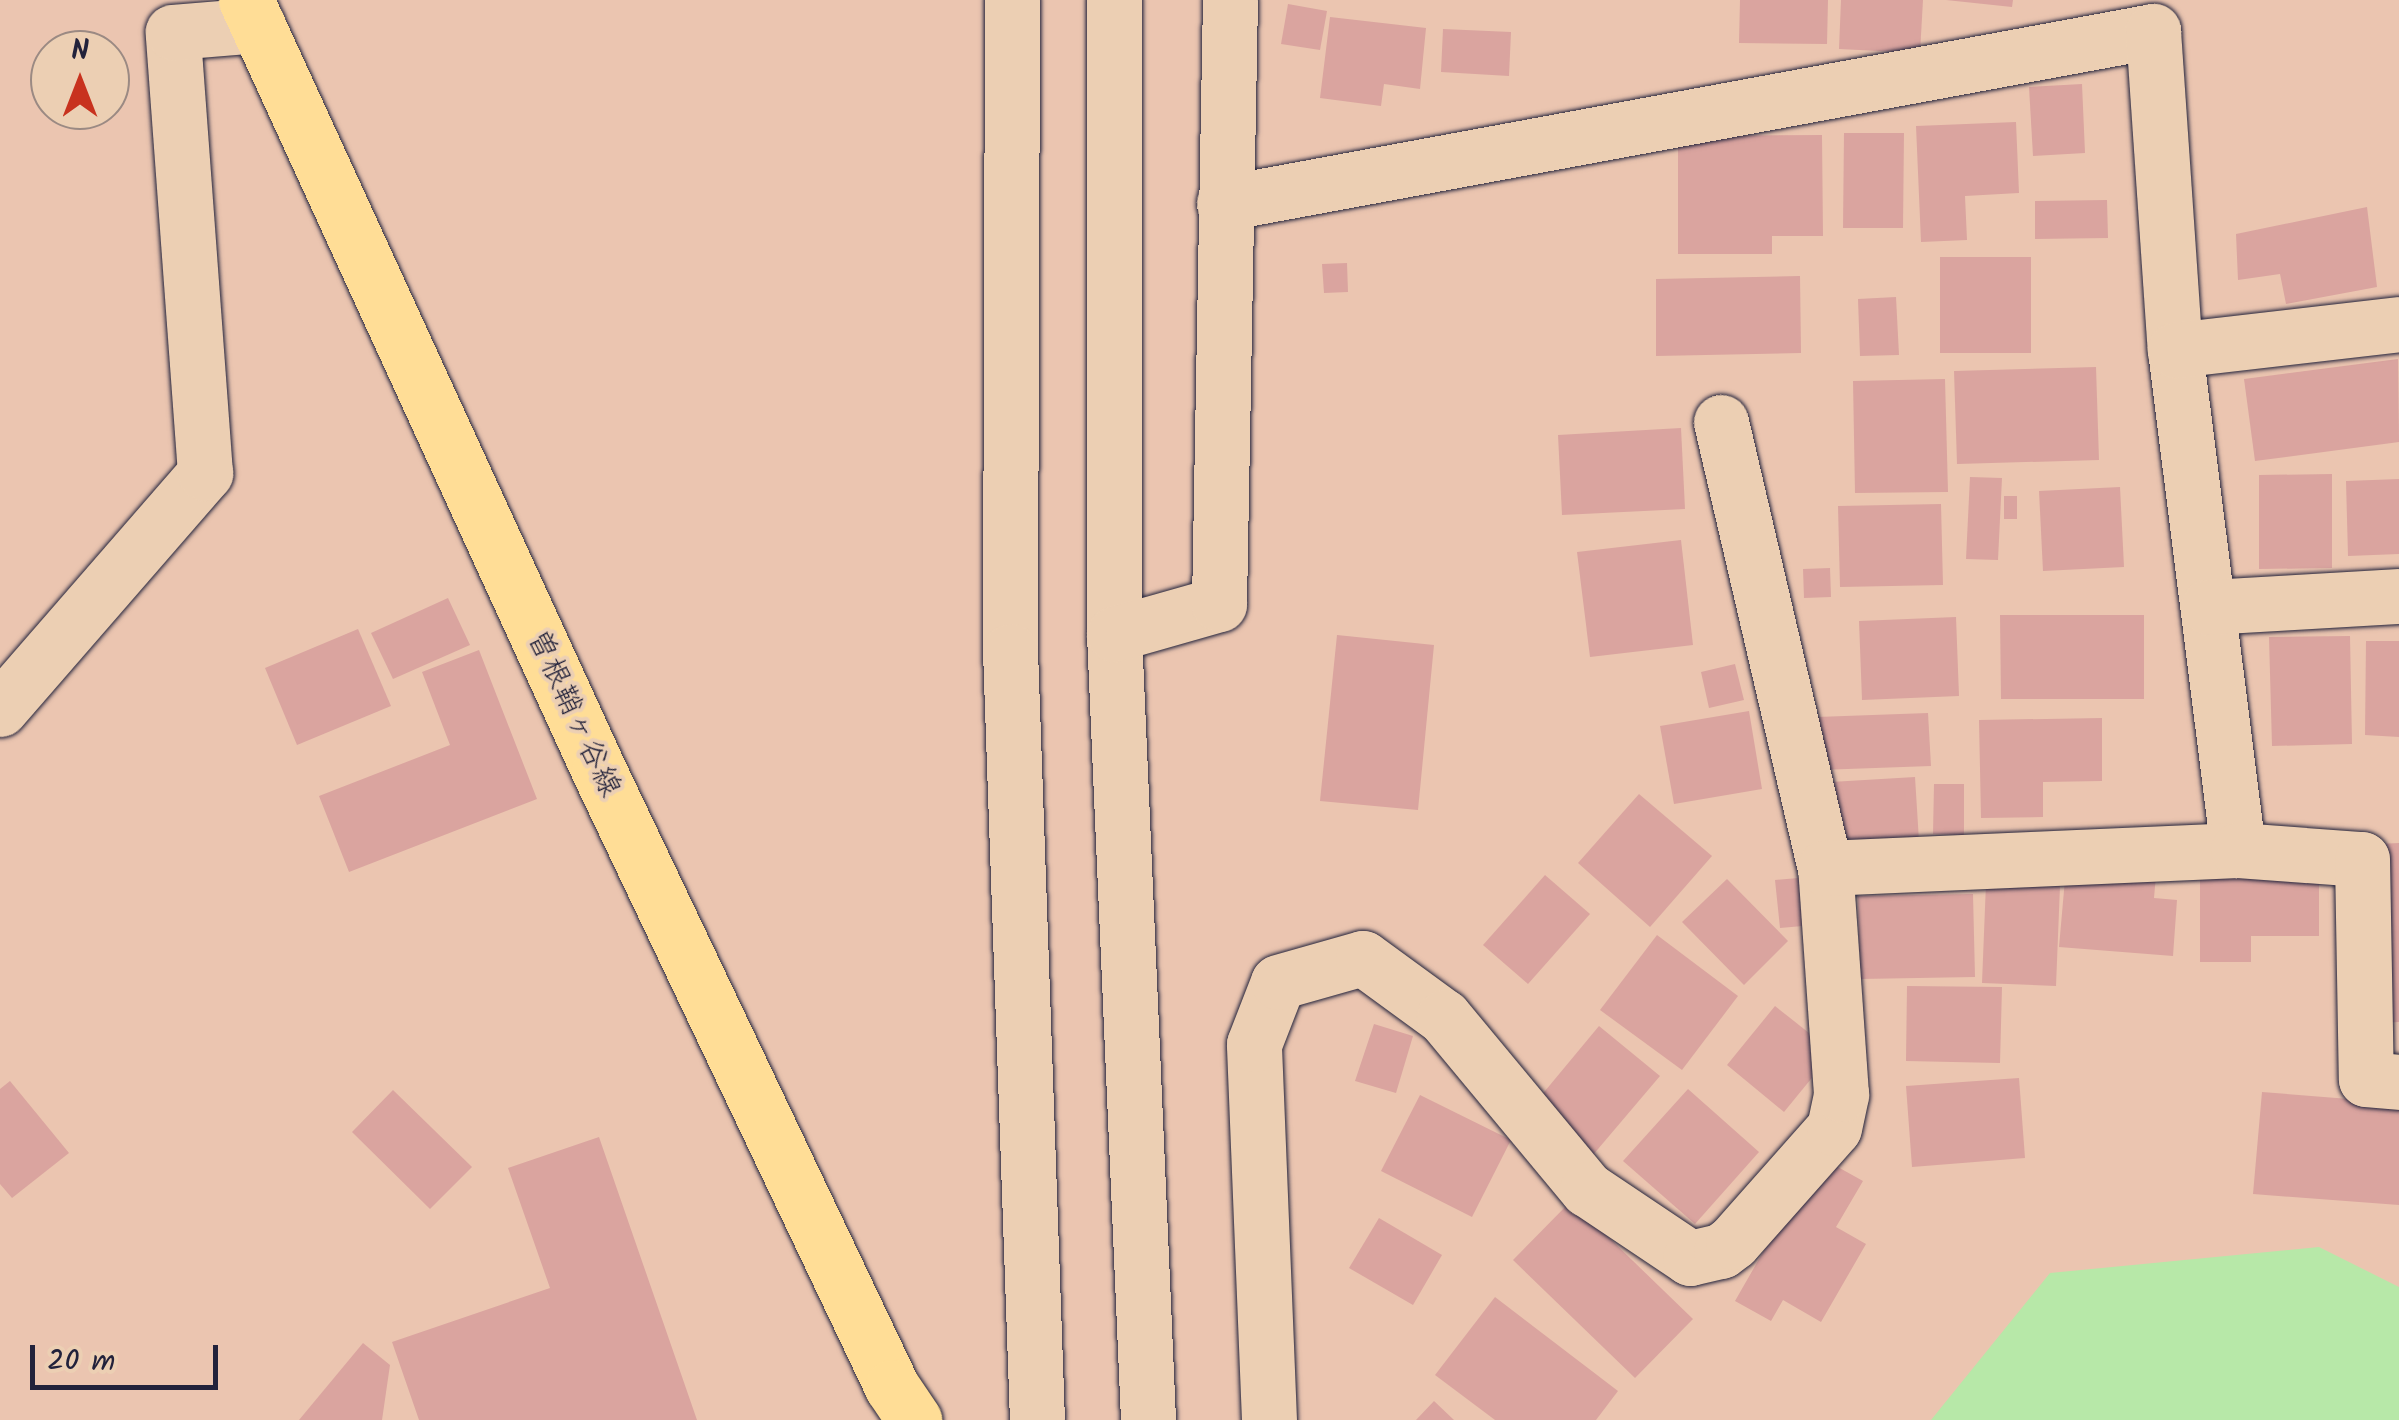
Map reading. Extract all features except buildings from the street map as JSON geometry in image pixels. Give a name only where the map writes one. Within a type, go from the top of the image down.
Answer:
[{"type":"main road","name":"曽根鞘ヶ谷線","points":[[252,12],[598,771],[884,1369],[914,1420]]},
{"type":"street","points":[[1012,0],[1010,651],[1037,1420]]},
{"type":"street","points":[[1114,0],[1114,634],[1148,1420]]},
{"type":"street","points":[[1114,634],[1219,604],[1230,0]]},
{"type":"street","points":[[0,709],[205,474],[172,32],[252,12]]},
{"type":"street","points":[[1224,203],[2153,31],[2176,350],[2238,850]]},
{"type":"street","points":[[2176,350],[2399,324]]},
{"type":"street","points":[[1269,1420],[1254,1044],[1278,982],[1363,958],[1444,1017],[1587,1189],[1690,1258],[1721,1252],[1834,1128],[1841,1094],[1825,868],[1721,422]]},
{"type":"street","points":[[2208,606],[2399,596]]},
{"type":"street","points":[[1825,868],[2238,850],[2362,859],[2366,1079],[2399,1082]]},
{"type":"green space","points":[[2319,1247],[2399,1287],[2399,1420],[1931,1420],[2050,1273]]}]
